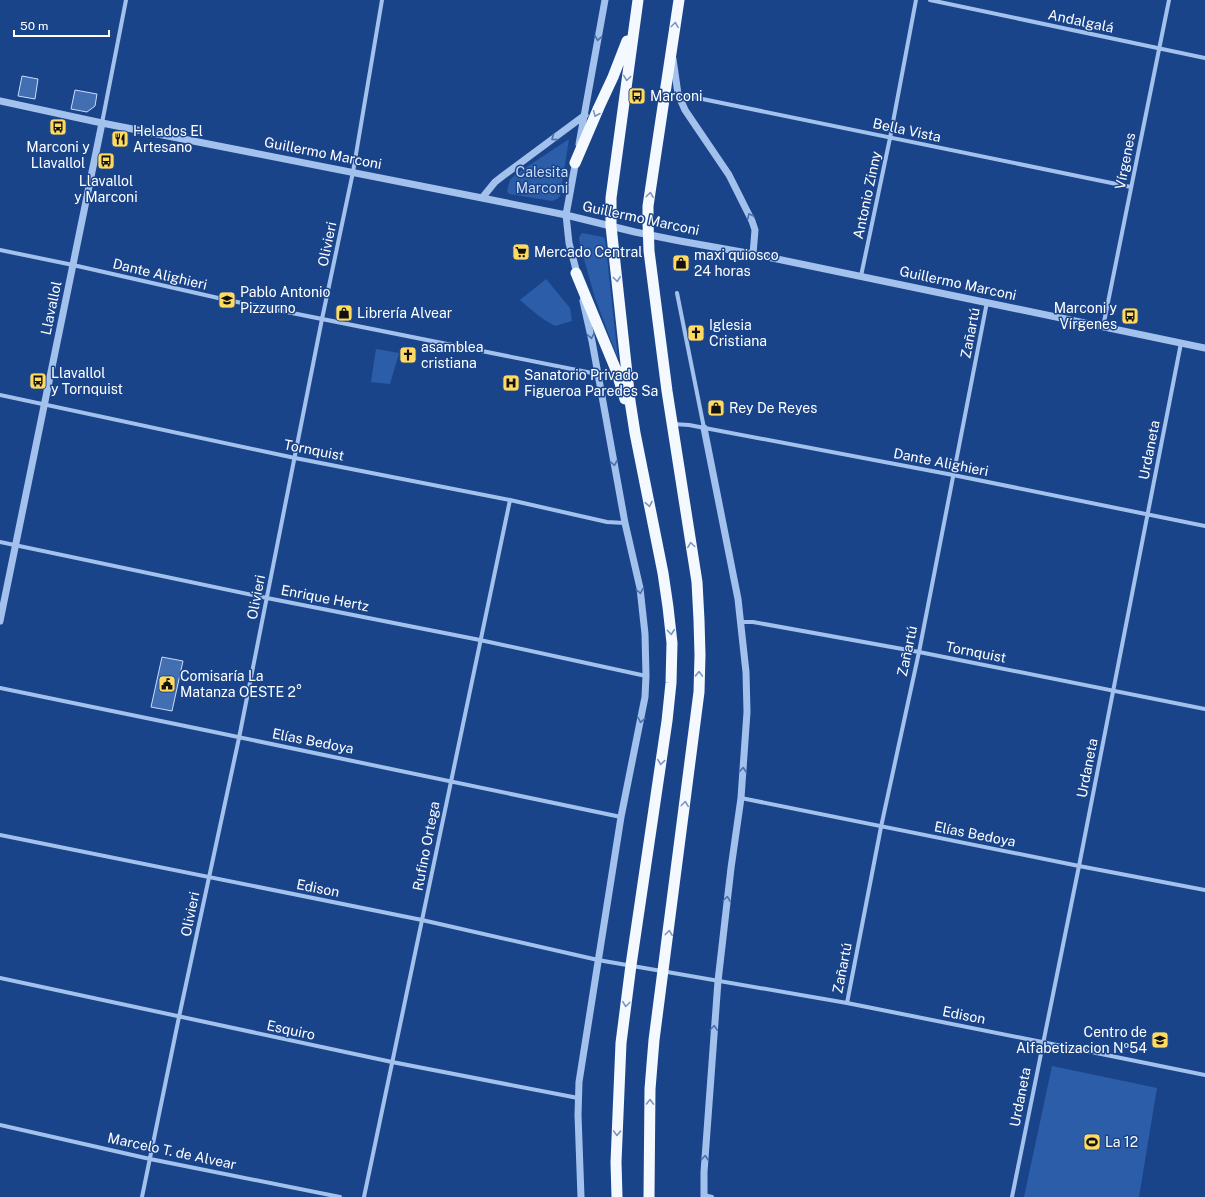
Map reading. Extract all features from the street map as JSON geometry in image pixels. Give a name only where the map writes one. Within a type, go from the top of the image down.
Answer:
[{"type":"highway","points":[[617,1197],[616,1154],[621,1043],[667,721],[671,683],[672,643],[663,573],[630,401],[611,226],[611,198],[638,0]]},
{"type":"highway","points":[[649,1197],[650,1089],[654,1040],[699,692],[700,655],[697,582],[665,376],[648,234],[648,206],[679,0]]},
{"type":"highway","points":[[575,163],[616,71],[636,12]]},
{"type":"highway","points":[[576,273],[616,370],[635,433]]},
{"type":"street","name":"Llavallol","points":[[0,621],[126,0]]},
{"type":"street","name":"Olivieri","points":[[142,1197],[239,738],[322,319],[353,172],[382,0]]},
{"type":"street","points":[[581,1197],[578,1098],[579,1082],[621,817],[643,709],[646,676],[645,634],[640,588],[625,523],[587,315],[569,243],[566,215],[605,0]]},
{"type":"street","name":"Antonio Zinny","points":[[861,276],[890,138],[916,0]]},
{"type":"street","name":"Andalgalá","points":[[930,0],[1205,58]]},
{"type":"street","name":"Vírgenes","points":[[1103,327],[1169,0]]},
{"type":"street","points":[[672,48],[678,94],[693,123],[729,175],[752,221],[755,230],[753,254]]},
{"type":"street","name":"Bella Vista","points":[[678,94],[1131,187]]},
{"type":"street","name":"Guillermo Marconi","points":[[0,101],[102,123],[566,215],[680,241],[861,276],[1205,348]]},
{"type":"street","points":[[482,198],[495,182],[504,174],[585,114]]},
{"type":"street","name":"Dante Alighieri","points":[[0,250],[226,300],[597,374]]},
{"type":"street","points":[[677,293],[738,599],[746,672],[747,712],[741,798],[718,981],[704,1172],[704,1196],[712,1197]]},
{"type":"street","name":"Zañartú","points":[[846,1003],[881,827],[919,652],[952,475],[987,302]]},
{"type":"street","name":"Urdaneta","points":[[1012,1197],[1114,690],[1181,343]]},
{"type":"street","name":"Tornquist","points":[[0,395],[295,458],[510,500],[607,522],[625,523]]},
{"type":"street","name":"Dante Alighieri","points":[[673,424],[689,425],[952,475],[1205,526]]},
{"type":"street","name":"Rufino Ortega","points":[[364,1197],[450,780],[510,500]]},
{"type":"street","name":"Enrique Hertz","points":[[0,542],[267,598],[480,640],[646,676]]},
{"type":"street","name":"Tornquist","points":[[741,622],[753,622],[919,652],[1205,709]]},
{"type":"street","name":"Elías Bedoya","points":[[0,688],[450,780],[621,817]]},
{"type":"street","name":"Elías Bedoya","points":[[741,798],[881,827],[1205,890]]},
{"type":"street","name":"Edison","points":[[0,835],[422,920],[598,960],[846,1003],[1205,1075]]},
{"type":"street","name":"Esquiro","points":[[0,978],[392,1062],[578,1098]]},
{"type":"street","name":"Marcelo T. de Alvear","points":[[0,1125],[150,1159],[340,1197]]},
{"type":"green space","name":"Calesita Marconi","points":[[569,139],[560,196],[557,199],[552,201],[509,194],[507,191],[510,180],[516,174]]},
{"type":"green space","points":[[582,233],[603,237],[605,239],[618,359],[595,298],[580,245],[579,237]]},
{"type":"green space","points":[[546,279],[570,308],[572,321],[555,326],[520,300]]},
{"type":"green space","points":[[376,349],[399,353],[390,384],[371,382]]},
{"type":"green space","name":"La 12","points":[[1052,1066],[1157,1088],[1139,1197],[1024,1197]]},
{"type":"building","points":[[22,76],[38,79],[35,99],[18,96]]},
{"type":"building","points":[[75,90],[97,94],[95,106],[87,112],[71,109]]},
{"type":"building","name":"Comisaría La Matanza OESTE 2°","points":[[162,657],[183,661],[172,711],[151,707]]},
{"type":"place","name":"Marconi","points":[[637,96]]},
{"type":"place","name":"Marconi y Llavallol","points":[[58,127]]},
{"type":"place","name":"Helados El Artesano","points":[[120,139]]},
{"type":"place","name":"Llavallol y Marconi","points":[[106,161]]},
{"type":"place","name":"Mercado Central","points":[[521,252]]},
{"type":"place","name":"maxi quiosco 24 horas","points":[[681,263]]},
{"type":"place","name":"Pablo Antonio Pizzurno","points":[[227,300]]},
{"type":"place","name":"Librería Alvear","points":[[344,313]]},
{"type":"place","name":"Marconi y Vírgenes","points":[[1130,316]]},
{"type":"place","name":"Iglesia Cristiana","points":[[696,333]]},
{"type":"place","name":"asamblea cristiana","points":[[408,355]]},
{"type":"place","name":"Llavallol y Tornquist","points":[[38,381]]},
{"type":"place","name":"Sanatorio Privado Figueroa Paredes Sa","points":[[511,383]]},
{"type":"place","name":"Rey De Reyes","points":[[716,408]]},
{"type":"place","name":"Comisaría La Matanza OESTE 2°","points":[[167,684]]},
{"type":"place","name":"Centro de Alfabetizacion Nº54","points":[[1160,1040]]},
{"type":"place","name":"La 12","points":[[1092,1142]]}]
